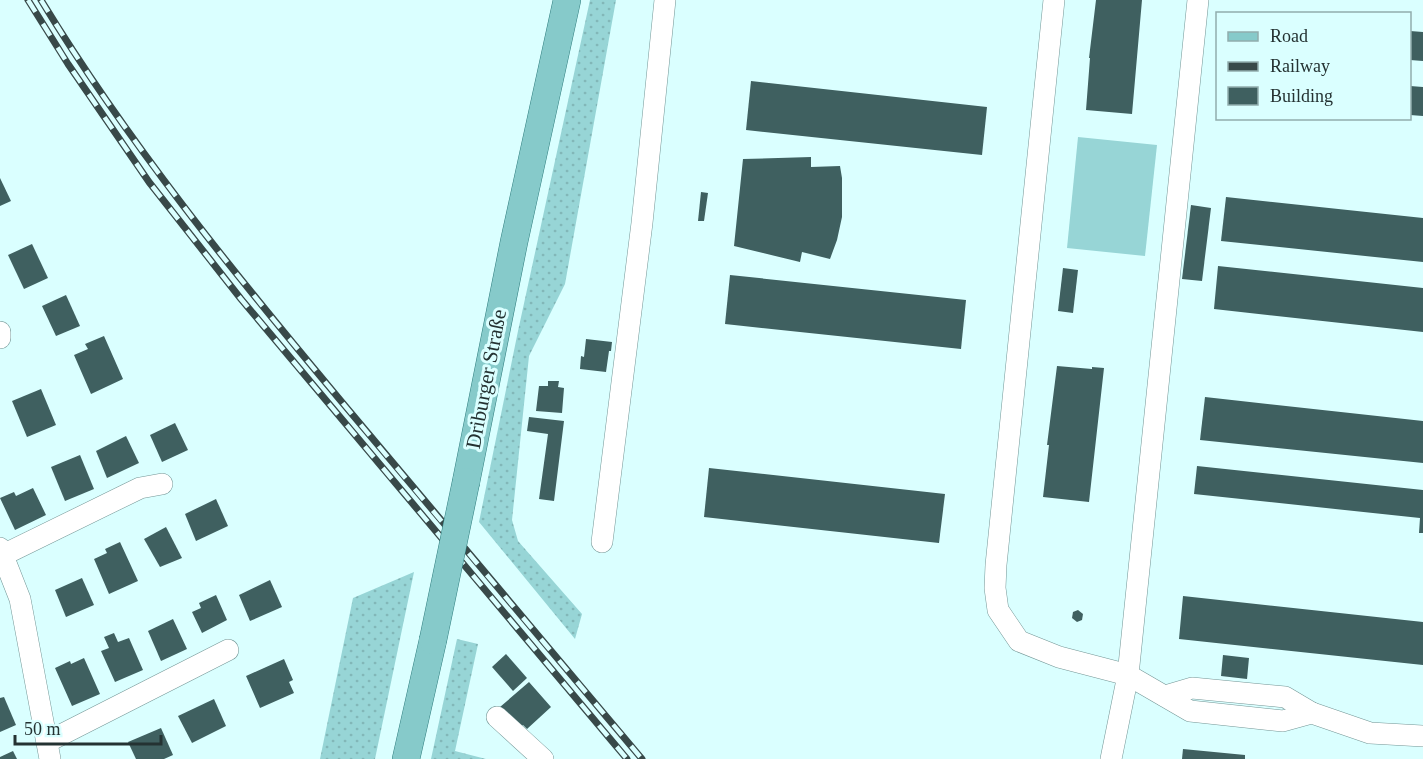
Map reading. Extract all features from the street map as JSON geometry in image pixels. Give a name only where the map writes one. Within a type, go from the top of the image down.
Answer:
[{"type":"main road","name":"Driburger Straße","points":[[406,759],[567,0]]},
{"type":"street","points":[[602,542],[642,223],[665,0]]},
{"type":"street","points":[[1054,0],[995,588],[998,610],[1019,641],[1059,657],[1128,675],[1190,711],[1283,720],[1312,713],[1370,733],[1423,736]]},
{"type":"street","points":[[1111,759],[1128,675],[1198,0]]},
{"type":"street","points":[[0,332],[0,338]]},
{"type":"street","points":[[162,484],[140,488],[2,551],[20,599],[49,751],[228,650]]},
{"type":"street","points":[[496,717],[543,759]]},
{"type":"shaded area","points":[[590,0],[616,0],[565,284],[529,356],[512,520],[518,541],[582,614],[575,639],[479,522]]},
{"type":"shaded area","points":[[1078,137],[1157,145],[1145,256],[1067,248]]},
{"type":"shaded area","points":[[414,572],[375,759],[320,759],[353,598]]},
{"type":"shaded area","points":[[457,639],[478,644],[455,751],[486,759],[431,759]]},
{"type":"building","points":[[1096,0],[1142,0],[1132,114],[1086,110]]},
{"type":"building","points":[[1411,31],[1423,32],[1423,61],[1411,60]]},
{"type":"building","points":[[751,81],[987,107],[982,155],[746,130]]},
{"type":"building","points":[[1411,86],[1423,87],[1423,116],[1411,115]]},
{"type":"building","points":[[811,157],[811,167],[840,166],[842,217],[830,259],[802,252],[800,262],[734,246],[743,159]]},
{"type":"building","points":[[0,178],[11,201],[0,206]]},
{"type":"building","points":[[701,192],[708,193],[704,221],[698,221]]},
{"type":"building","points":[[1226,197],[1423,218],[1423,262],[1221,241]]},
{"type":"building","points":[[1191,205],[1211,208],[1202,281],[1182,279]]},
{"type":"building","points":[[32,244],[48,278],[24,289],[8,255]]},
{"type":"building","points":[[1218,266],[1423,288],[1423,332],[1214,309]]},
{"type":"building","points":[[1063,268],[1078,270],[1073,313],[1058,311]]},
{"type":"building","points":[[730,275],[966,300],[961,349],[725,324]]},
{"type":"building","points":[[66,295],[80,326],[56,336],[42,306]]},
{"type":"building","points":[[104,336],[123,379],[91,394],[74,355],[88,349],[85,344]]},
{"type":"building","points":[[586,339],[612,342],[606,372],[580,369]]},
{"type":"building","points":[[1057,366],[1104,368],[1089,502],[1043,497]]},
{"type":"building","points":[[548,381],[559,381],[558,387],[564,388],[562,413],[536,411],[539,386],[548,386]]},
{"type":"building","points":[[41,389],[56,425],[27,437],[12,401]]},
{"type":"building","points":[[1205,397],[1423,421],[1423,463],[1200,440]]},
{"type":"building","points":[[529,417],[564,421],[554,501],[539,499],[548,434],[527,431]]},
{"type":"building","points":[[175,423],[188,450],[162,462],[150,435]]},
{"type":"building","points":[[126,436],[139,463],[107,478],[96,451]]},
{"type":"building","points":[[80,455],[94,489],[65,501],[51,467]]},
{"type":"building","points":[[1197,466],[1423,490],[1423,533],[1419,533],[1420,518],[1194,494]]},
{"type":"building","points":[[709,468],[945,494],[939,543],[704,517]]},
{"type":"building","points":[[33,488],[46,515],[15,530],[0,498],[14,492],[16,496]]},
{"type":"building","points":[[216,499],[228,526],[196,541],[185,514]]},
{"type":"building","points":[[166,527],[182,558],[160,567],[144,539]]},
{"type":"building","points":[[120,542],[138,581],[109,594],[94,559],[107,553],[105,549]]},
{"type":"building","points":[[82,578],[94,605],[66,617],[55,590]]},
{"type":"building","points":[[270,580],[282,607],[250,621],[239,595]]},
{"type":"building","points":[[216,595],[227,620],[202,633],[192,612],[201,608],[199,603]]},
{"type":"building","points":[[1183,596],[1423,622],[1423,665],[1179,639]]},
{"type":"building","points":[[1078,610],[1083,614],[1082,620],[1077,622],[1072,618],[1073,612]]},
{"type":"building","points":[[173,619],[187,649],[161,661],[148,631]]},
{"type":"building","points":[[114,633],[118,642],[129,638],[143,670],[115,682],[101,651],[109,648],[104,637]]},
{"type":"building","points":[[506,654],[527,678],[513,691],[492,667]]},
{"type":"building","points":[[1223,655],[1249,658],[1247,679],[1221,676]]},
{"type":"building","points":[[84,658],[100,694],[72,706],[55,668]]},
{"type":"building","points":[[284,659],[293,680],[289,682],[294,693],[260,708],[246,676]]},
{"type":"building","points":[[529,682],[551,707],[527,729],[523,725],[519,728],[500,707]]},
{"type":"building","points":[[4,697],[16,725],[0,732],[0,698]]},
{"type":"building","points":[[214,699],[226,726],[192,743],[178,716]]},
{"type":"building","points":[[161,728],[173,755],[164,759],[136,759],[128,742]]},
{"type":"building","points":[[1183,749],[1245,755],[1245,759],[1182,759]]},
{"type":"building","points":[[13,751],[17,759],[0,759],[0,757]]},
{"type":"railway","points":[[28,0],[68,64],[149,182],[241,299],[627,759]]},
{"type":"railway","points":[[41,0],[74,53],[146,156],[222,256],[642,759]]}]
